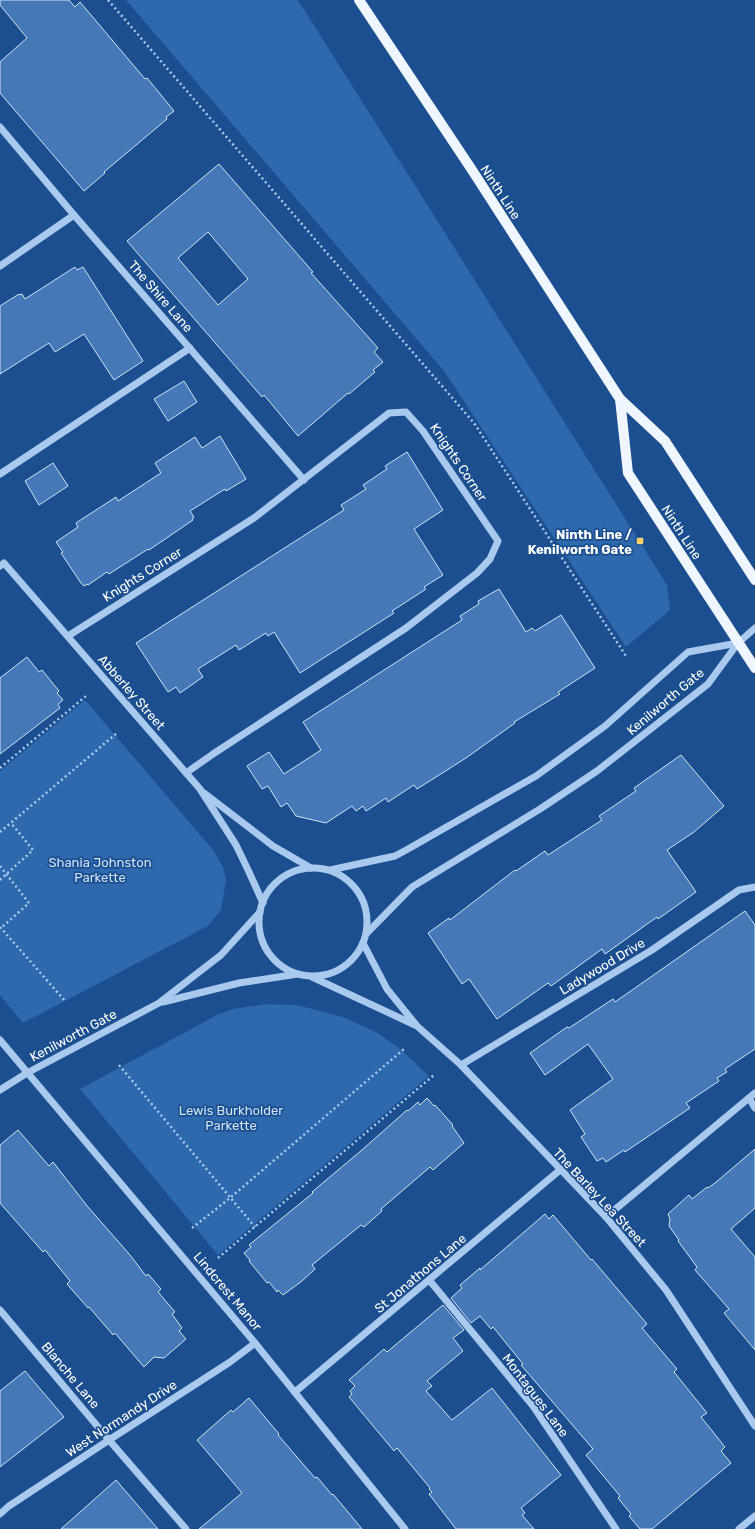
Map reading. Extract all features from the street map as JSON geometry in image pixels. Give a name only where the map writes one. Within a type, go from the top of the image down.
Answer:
[{"type":"main road","name":"Ninth Line","points":[[359,0],[472,170],[620,399],[665,441],[755,580]]},
{"type":"main road","name":"Ninth Line","points":[[620,399],[628,473],[755,668]]},
{"type":"street","name":"The Shire Lane","points":[[0,127],[74,215],[304,480]]},
{"type":"street","points":[[0,266],[74,215]]},
{"type":"street","points":[[0,474],[190,348]]},
{"type":"street","name":"Knights Corner","points":[[68,636],[254,518],[389,413],[406,412],[424,430],[498,541],[490,559],[477,573],[406,628],[186,773]]},
{"type":"street","name":"Abberley Street","points":[[1,562],[46,610],[200,789],[236,845],[263,904]]},
{"type":"street","points":[[738,642],[755,628]]},
{"type":"street","name":"Kenilworth Gate","points":[[330,870],[395,856],[408,849],[536,776],[605,726],[688,652],[738,642]]},
{"type":"street","name":"Kenilworth Gate","points":[[367,933],[412,887],[540,809],[597,771],[708,684],[738,642]]},
{"type":"street","name":"Abberley Street","points":[[200,789],[273,846],[311,868]]},
{"type":"street","points":[[311,868],[330,870],[344,877],[356,888],[364,902],[368,917],[367,933],[363,943],[352,960],[340,969],[325,975],[309,976],[298,974],[284,967],[272,957],[263,943],[259,928],[260,912],[266,895],[278,880],[293,871],[311,868]]},
{"type":"street","name":"Ladywood Drive","points":[[461,1066],[652,950],[739,890],[755,886]]},
{"type":"street","name":"Kenilworth Gate","points":[[0,1090],[27,1073],[159,1003],[221,955],[260,912]]},
{"type":"street","name":"The Barley Lea Street","points":[[363,943],[387,989],[417,1026],[461,1066],[606,1217],[666,1290],[755,1426]]},
{"type":"street","name":"Kenilworth Gate","points":[[159,1003],[240,983],[298,974]]},
{"type":"street","name":"The Barley Lea Street","points":[[309,976],[417,1026]]},
{"type":"street","name":"Lindcrest Manor","points":[[0,1040],[255,1343],[405,1529]]},
{"type":"street","points":[[606,1217],[755,1093]]},
{"type":"street","points":[[749,1098],[755,1108]]},
{"type":"street","name":"St Jonathons Lane","points":[[295,1392],[430,1281],[560,1170]]},
{"type":"street","name":"Montagues Lane","points":[[430,1281],[533,1406],[616,1529]]},
{"type":"street","name":"Blanche Lane","points":[[0,1310],[186,1529]]},
{"type":"street","name":"West Normandy Drive","points":[[0,1514],[9,1506],[230,1362],[255,1343]]},
{"type":"street","points":[[739,1529],[755,1516]]},
{"type":"path","points":[[108,0],[474,423],[626,656]]},
{"type":"path","points":[[0,768],[86,696]]},
{"type":"path","points":[[0,832],[117,733]]},
{"type":"path","points":[[0,880],[33,850],[11,823]]},
{"type":"path","points":[[0,866],[29,903],[0,927],[66,1002]]},
{"type":"path","points":[[192,1228],[230,1198],[404,1049]]},
{"type":"path","points":[[120,1065],[255,1227]]},
{"type":"path","points":[[218,1258],[434,1075]]},
{"type":"green space","points":[[126,0],[298,0],[667,585],[670,610],[626,647],[444,371]]},
{"type":"green space","name":"Shania Johnston Parkette","points":[[85,700],[213,850],[223,867],[226,880],[221,910],[208,926],[23,1023],[0,995],[0,771]]},
{"type":"green space","name":"Lewis Burkholder Parkette","points":[[267,1004],[297,1005],[343,1017],[376,1032],[398,1047],[429,1076],[218,1255],[80,1089],[217,1015],[233,1009]]},
{"type":"building","points":[[0,0],[69,0],[75,7],[80,2],[174,111],[166,117],[167,119],[104,172],[105,173],[84,191],[0,93],[0,62],[27,38],[0,5]]},
{"type":"building","points":[[219,164],[313,272],[311,273],[378,348],[374,352],[383,362],[373,370],[375,372],[298,436],[264,395],[262,397],[127,241]],"holes":[[[208,232],[248,279],[218,305],[178,258]]]},
{"type":"building","points":[[75,267],[77,270],[83,267],[143,361],[114,380],[84,334],[55,352],[49,343],[0,374],[0,306],[19,294],[22,294],[25,299]]},
{"type":"building","points":[[184,381],[197,402],[168,421],[154,399]]},
{"type":"building","points":[[220,436],[246,479],[226,491],[225,489],[190,511],[194,517],[192,518],[193,520],[149,550],[148,549],[109,574],[107,572],[88,585],[87,584],[84,586],[61,553],[63,552],[56,542],[78,527],[76,523],[116,497],[118,501],[161,473],[155,463],[195,437],[202,448]]},
{"type":"building","points":[[407,452],[443,510],[414,529],[443,575],[424,587],[426,589],[392,611],[394,613],[300,673],[274,632],[268,636],[266,633],[239,650],[236,645],[198,669],[203,677],[180,693],[176,687],[168,692],[136,643],[344,510],[341,505],[366,489],[363,485],[387,469],[385,466]]},
{"type":"building","points":[[53,463],[68,486],[39,505],[25,481]]},
{"type":"building","points":[[499,589],[526,632],[532,628],[535,631],[561,615],[595,668],[558,692],[560,694],[514,722],[515,723],[466,758],[417,789],[414,785],[388,802],[386,798],[366,811],[363,806],[356,811],[352,806],[326,823],[296,816],[287,803],[281,807],[268,786],[262,789],[247,766],[269,752],[284,774],[321,750],[303,722],[462,620],[460,616],[479,604],[478,601]]},
{"type":"building","points":[[27,657],[39,672],[42,670],[59,691],[57,693],[63,700],[58,704],[60,708],[0,754],[0,678]]},
{"type":"building","points":[[681,755],[724,806],[694,832],[667,850],[696,892],[658,919],[657,917],[605,954],[602,949],[551,986],[548,983],[497,1019],[469,979],[462,984],[428,933],[449,918],[450,920],[515,870],[516,871],[545,851],[548,855],[602,820],[599,816],[636,791],[634,788]]},
{"type":"building","points":[[745,911],[755,925],[755,1049],[725,1069],[727,1072],[717,1078],[719,1081],[686,1103],[690,1108],[625,1152],[624,1150],[606,1162],[603,1158],[597,1161],[581,1137],[585,1134],[570,1110],[613,1079],[588,1044],[545,1075],[530,1053],[567,1027],[569,1028],[613,999],[615,1002]]},
{"type":"building","points":[[427,1098],[453,1125],[452,1126],[464,1143],[433,1170],[430,1167],[381,1209],[382,1211],[364,1227],[361,1225],[312,1265],[315,1269],[302,1281],[283,1295],[278,1290],[277,1292],[269,1282],[267,1283],[244,1253],[251,1247],[249,1245],[313,1193],[312,1192],[407,1110],[408,1111],[418,1102],[420,1105]]},
{"type":"building","points":[[18,1130],[49,1166],[53,1162],[88,1207],[130,1255],[146,1276],[148,1274],[161,1289],[158,1292],[175,1312],[172,1314],[182,1328],[179,1331],[186,1339],[164,1358],[154,1357],[144,1367],[115,1333],[113,1335],[89,1307],[88,1308],[67,1284],[70,1281],[45,1250],[43,1252],[0,1203],[0,1145]]},
{"type":"building","points":[[755,1149],[755,1208],[731,1229],[755,1257],[755,1350],[724,1313],[729,1309],[695,1270],[697,1267],[669,1226],[670,1219],[668,1214],[689,1195],[692,1199],[707,1187],[708,1188],[715,1183]]},
{"type":"building","points":[[545,1214],[549,1219],[553,1215],[647,1324],[642,1328],[677,1369],[674,1372],[707,1413],[701,1417],[725,1447],[721,1451],[731,1463],[652,1529],[640,1529],[629,1516],[631,1514],[618,1498],[620,1496],[586,1455],[593,1449],[521,1365],[523,1364],[493,1327],[491,1329],[480,1316],[471,1323],[451,1298],[462,1288],[460,1285],[480,1268],[480,1270]]},
{"type":"building","points":[[443,1305],[464,1330],[453,1338],[463,1351],[427,1381],[432,1386],[426,1391],[452,1420],[492,1388],[561,1475],[521,1508],[525,1513],[522,1515],[534,1529],[456,1529],[429,1494],[432,1492],[429,1489],[430,1488],[397,1448],[394,1451],[349,1397],[352,1394],[350,1391],[355,1386],[349,1380],[384,1349],[387,1352]]},
{"type":"building","points":[[25,1371],[64,1417],[0,1467],[0,1391]]},
{"type":"building","points":[[249,1398],[315,1478],[317,1477],[332,1495],[333,1494],[362,1529],[199,1529],[242,1493],[197,1440],[231,1410],[233,1412]]},
{"type":"building","points":[[116,1480],[158,1529],[61,1529]]},
{"type":"place","name":"Ninth Line / Kenilworth Gate","points":[[640,541]]}]
